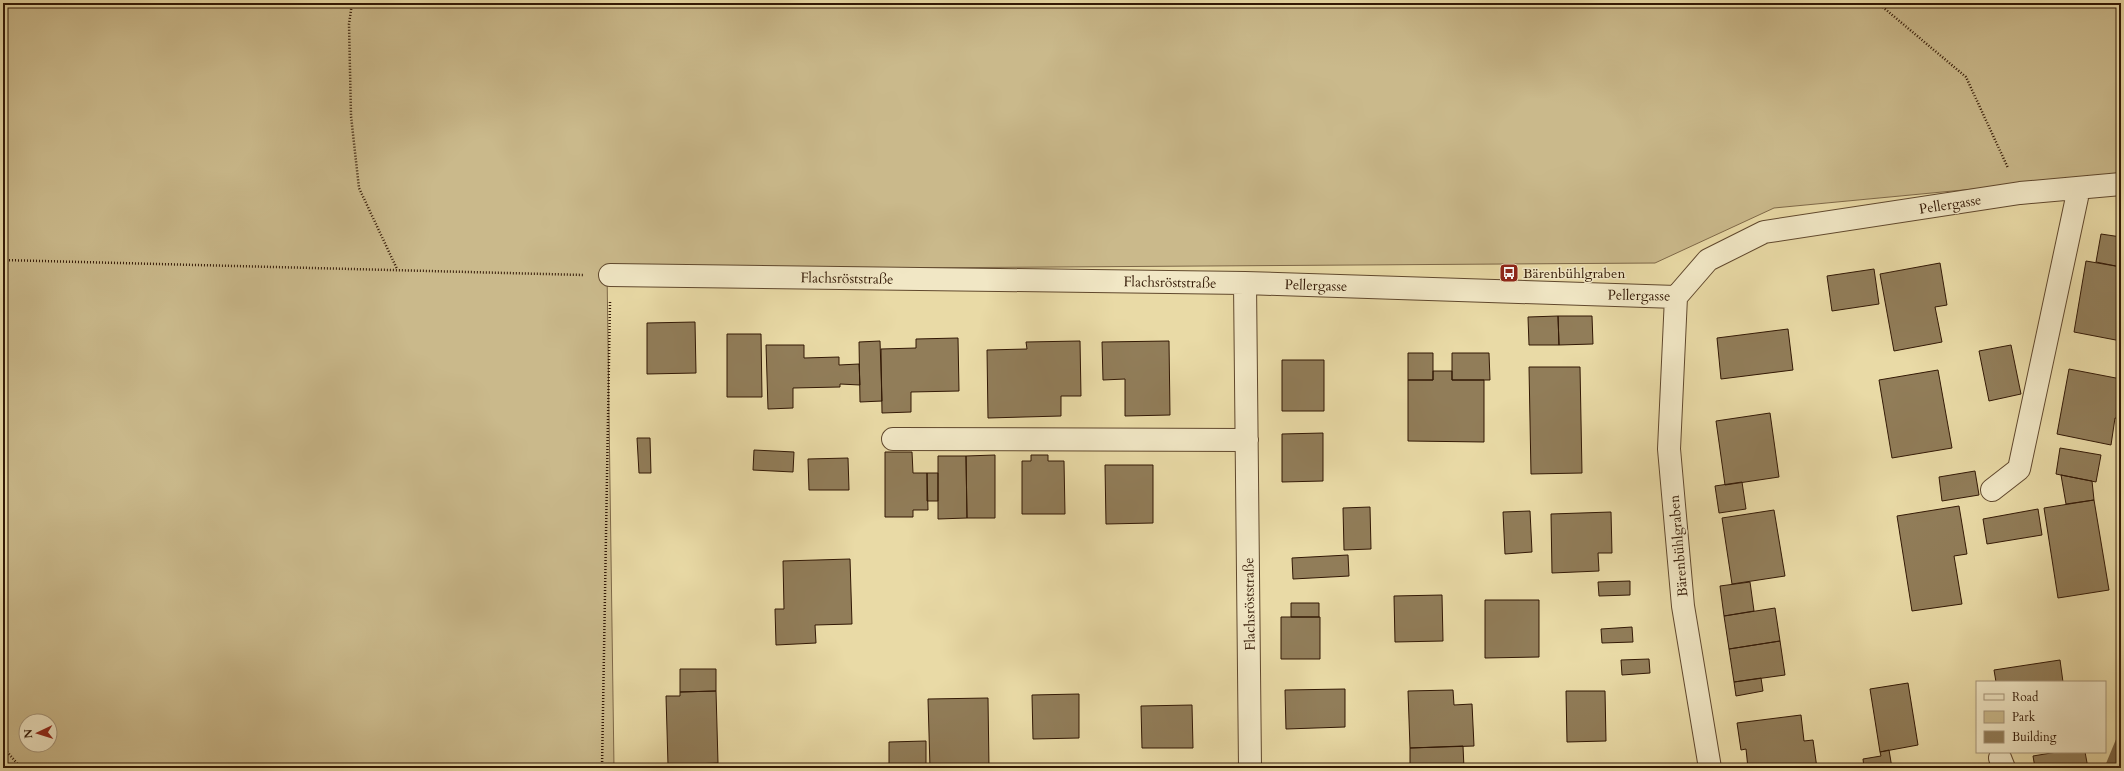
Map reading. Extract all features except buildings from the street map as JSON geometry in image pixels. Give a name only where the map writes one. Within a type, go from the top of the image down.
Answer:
[{"type":"street","name":"Pellergasse","points":[[1245,283],[1676,297],[1708,260],[1764,232],[2020,193],[2121,184]]},
{"type":"street","points":[[1992,490],[2019,470],[2079,188]]},
{"type":"street","name":"Flachsröststraße","points":[[610,275],[1245,283],[1250,768]]},
{"type":"street","name":"Bärenbühlgraben","points":[[1676,297],[1669,449],[1683,606],[1710,768]]},
{"type":"street","points":[[893,439],[1247,440]]},
{"type":"path","points":[[352,3],[349,24],[351,108],[358,188],[397,270]]},
{"type":"path","points":[[1878,3],[1966,77],[2020,193]]},
{"type":"path","points":[[3,260],[610,275],[602,768]]},
{"type":"path","points":[[3,746],[21,768]]},
{"type":"green space","points":[[3,3],[2121,3],[2121,175],[1774,208],[1655,263],[607,270],[614,768],[3,768]]},
{"type":"waterway","points":[[2109,768],[2121,739]]},
{"type":"place","name":"Bärenbühlgraben","points":[[1509,273]]}]
